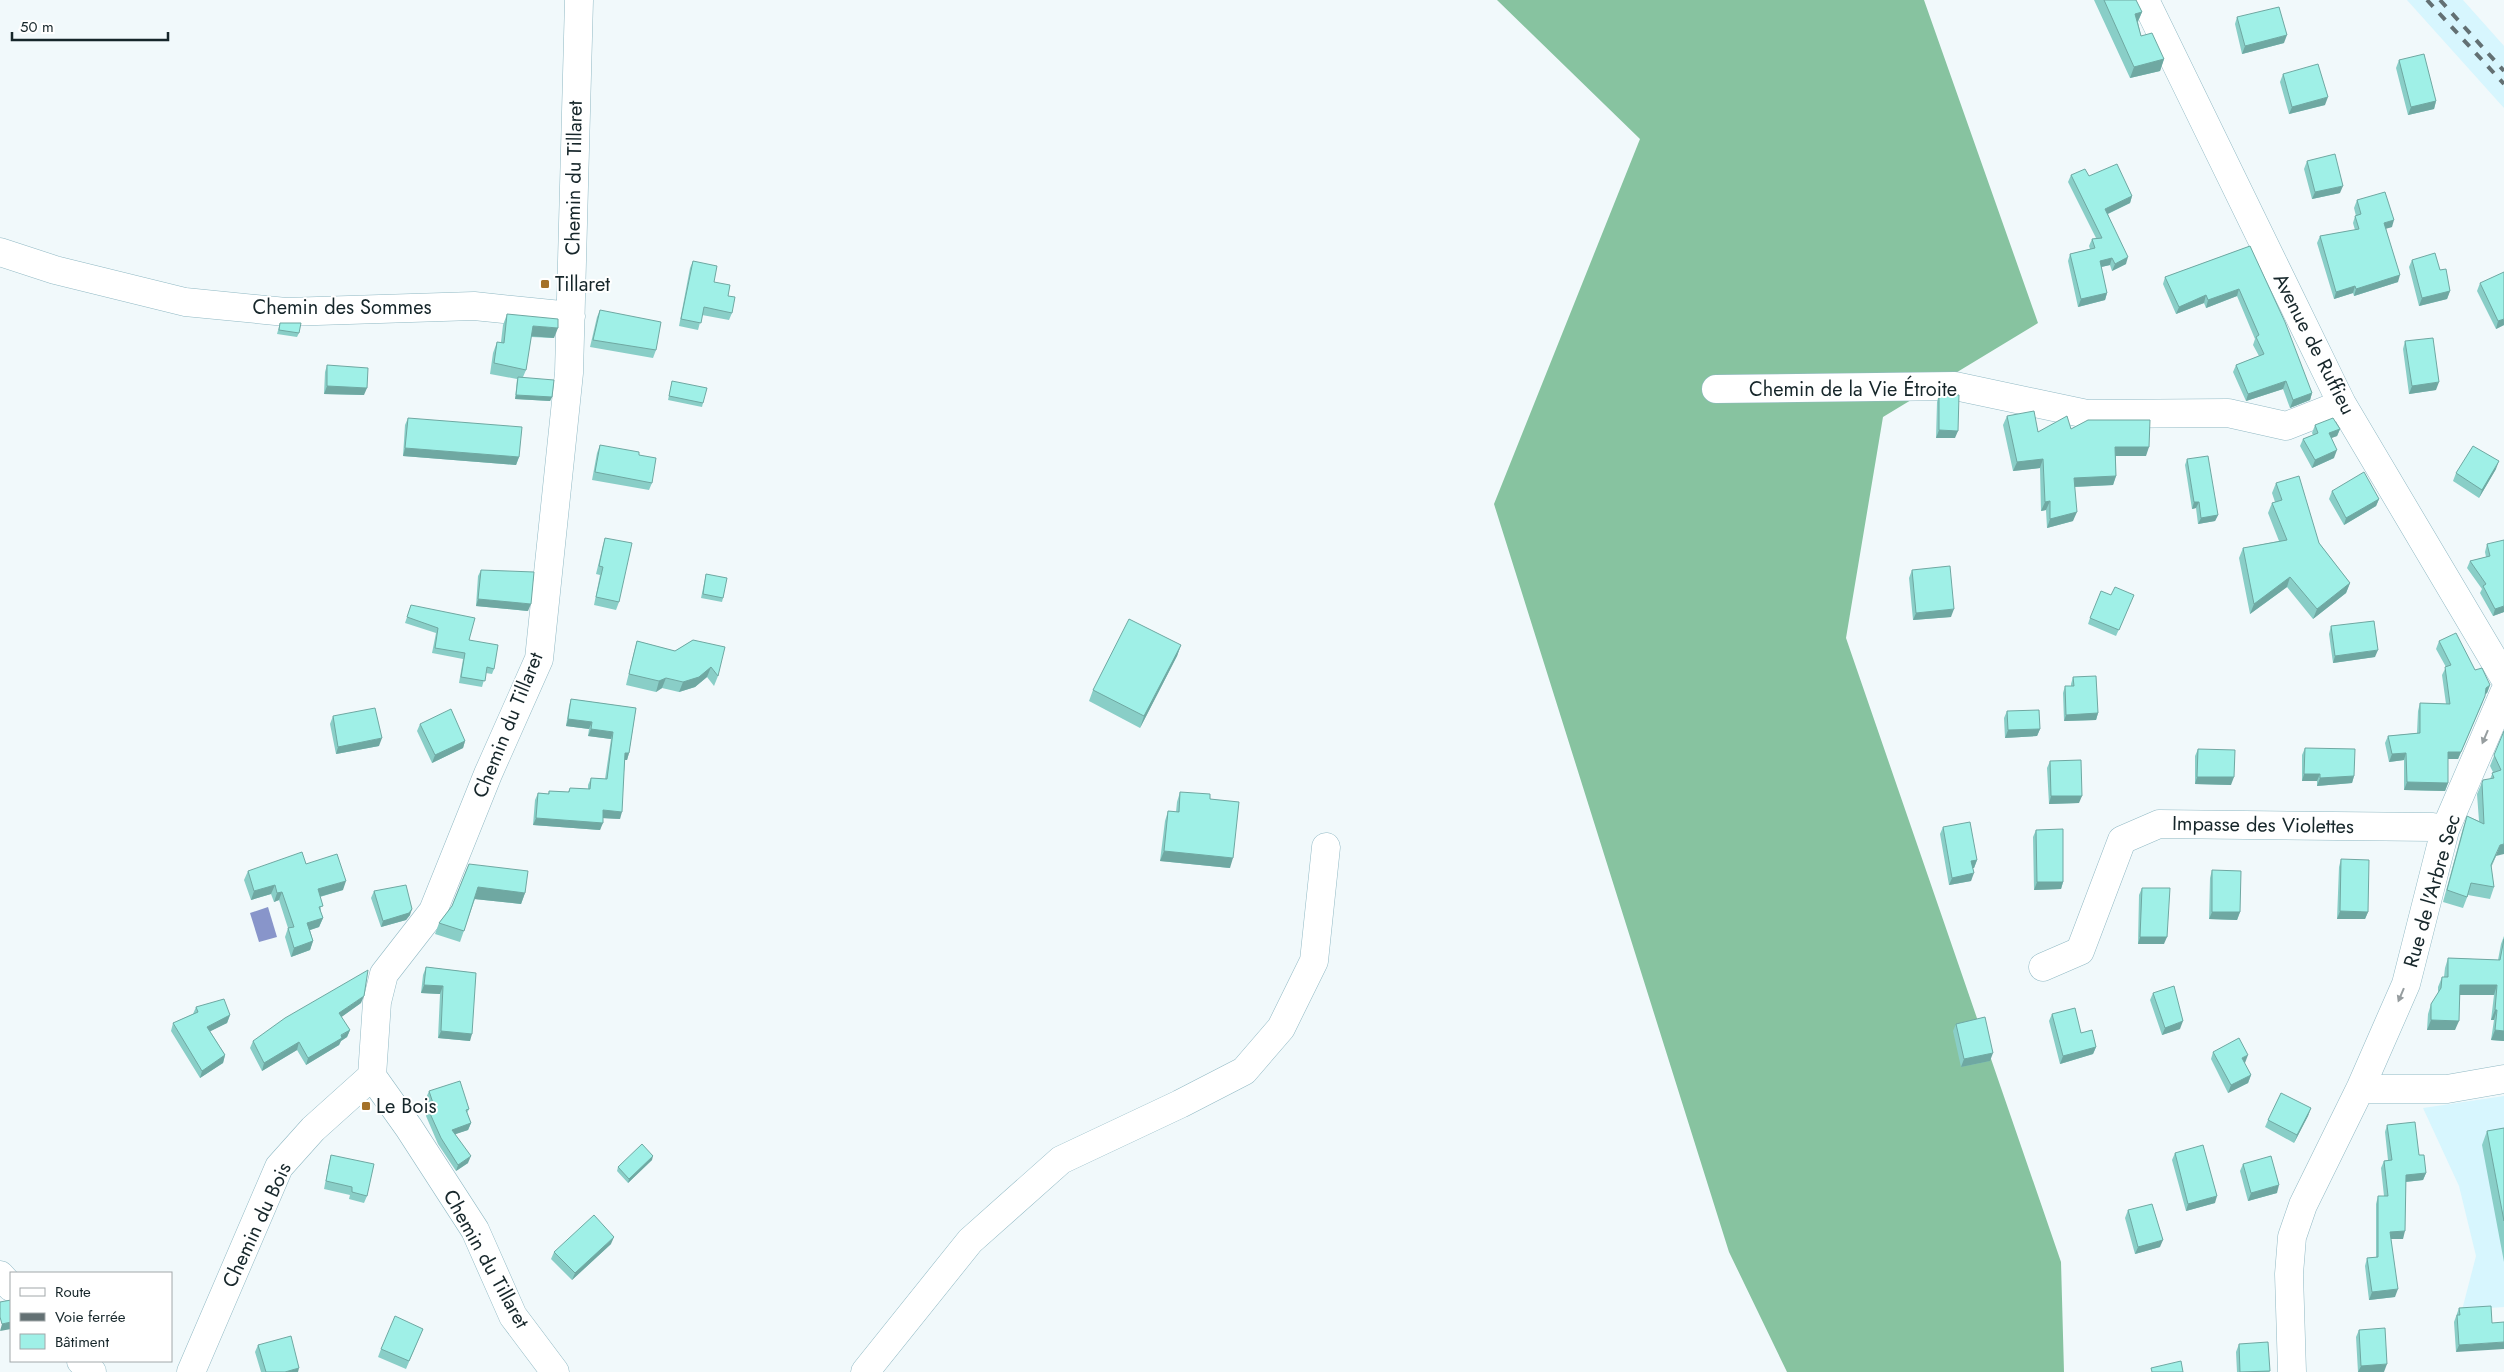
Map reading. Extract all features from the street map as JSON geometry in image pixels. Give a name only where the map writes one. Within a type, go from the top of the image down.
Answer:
[{"type":"street","name":"Chemin du Tillaret","points":[[555,1372],[513,1316],[475,1230],[409,1128],[372,1076],[377,1002],[384,974],[433,911],[488,774],[539,659],[569,373],[579,0]]},
{"type":"street","name":"Avenue de Ruffieu","points":[[2145,0],[2342,404],[2504,677]]},
{"type":"street","name":"Chemin des Sommes","points":[[0,252],[55,270],[185,302],[286,312],[474,306],[571,316]]},
{"type":"street","name":"Chemin de la Vie Étroite","points":[[1716,389],[1955,386],[2087,414],[2228,413],[2286,426],[2342,404]]},
{"type":"street","name":"Rue de l'Arbre Sec","points":[[2292,1372],[2289,1274],[2292,1237],[2303,1205],[2360,1088],[2406,984],[2446,830],[2504,693]]},
{"type":"street","name":"Impasse des Violettes","points":[[2044,967],[2080,951],[2122,840],[2159,824],[2433,827],[2446,830]]},
{"type":"street","points":[[866,1372],[882,1348],[970,1241],[1061,1160],[1244,1071],[1282,1028],[1314,961],[1326,847]]},
{"type":"street","name":"Chemin du Bois","points":[[191,1372],[280,1168],[313,1129],[372,1076]]},
{"type":"street","points":[[2360,1088],[2447,1089],[2504,1079]]},
{"type":"street","points":[[0,1275],[10,1286]]},
{"type":"street","points":[[82,1362],[92,1372]]},
{"type":"shaded area","points":[[2407,0],[2463,0],[2504,46],[2504,108]]},
{"type":"shaded area","points":[[2504,1096],[2504,1307],[2462,1310],[2476,1256],[2459,1186],[2423,1108]]},
{"type":"green space","points":[[1497,0],[1924,0],[2038,323],[1883,417],[1846,638],[2061,1262],[2064,1372],[1787,1372],[1729,1252],[1494,504],[1640,139]]},
{"type":"water","points":[[268,907],[277,937],[259,942],[250,913]]},
{"type":"building","points":[[2104,0],[2136,0],[2142,12],[2135,14],[2141,36],[2152,33],[2164,59],[2134,67]]},
{"type":"building","points":[[2279,7],[2287,35],[2245,46],[2237,17]]},
{"type":"building","points":[[2424,54],[2436,101],[2411,107],[2399,60]]},
{"type":"building","points":[[2318,64],[2328,97],[2292,107],[2283,74]]},
{"type":"building","points":[[2335,154],[2343,186],[2315,192],[2307,161]]},
{"type":"building","points":[[2117,164],[2132,196],[2105,209],[2128,257],[2115,264],[2112,258],[2100,261],[2107,293],[2081,299],[2070,254],[2095,248],[2092,239],[2102,238],[2071,175],[2085,169],[2089,176]]},
{"type":"building","points":[[2385,192],[2394,220],[2384,223],[2400,275],[2356,289],[2355,286],[2336,292],[2320,236],[2359,229],[2355,216],[2361,214],[2357,200]]},
{"type":"building","points":[[2250,246],[2285,322],[2312,393],[2293,400],[2286,381],[2248,394],[2236,365],[2264,354],[2256,337],[2259,335],[2239,289],[2208,300],[2206,295],[2179,307],[2165,277]]},
{"type":"building","points":[[2435,253],[2440,270],[2446,269],[2450,291],[2422,298],[2412,260]]},
{"type":"building","points":[[693,261],[717,266],[714,282],[730,285],[728,296],[735,297],[732,313],[704,307],[701,323],[681,319]]},
{"type":"building","points":[[2504,272],[2504,319],[2498,321],[2480,283]]},
{"type":"building","points":[[600,310],[661,322],[656,350],[593,340]]},
{"type":"building","points":[[507,314],[558,319],[558,328],[533,326],[526,370],[494,363],[497,342],[504,343]]},
{"type":"building","points":[[280,323],[301,323],[299,333],[279,330]]},
{"type":"building","points":[[2433,338],[2439,382],[2412,386],[2405,341]]},
{"type":"building","points":[[327,365],[368,368],[367,388],[327,386]]},
{"type":"building","points":[[518,377],[554,380],[552,397],[516,395]]},
{"type":"building","points":[[672,381],[707,388],[703,403],[669,396]]},
{"type":"building","points":[[1939,394],[1959,395],[1958,431],[1939,430]]},
{"type":"building","points":[[2034,411],[2038,432],[2067,416],[2071,429],[2088,420],[2150,420],[2149,447],[2115,447],[2116,476],[2074,478],[2077,512],[2050,519],[2050,501],[2045,502],[2043,459],[2017,462],[2007,416]]},
{"type":"building","points":[[408,418],[522,427],[519,457],[405,448]]},
{"type":"building","points":[[2333,418],[2340,429],[2329,433],[2337,450],[2315,460],[2303,439],[2318,433],[2315,425]]},
{"type":"building","points":[[600,445],[639,452],[639,455],[656,458],[652,483],[595,472]]},
{"type":"building","points":[[2473,446],[2499,461],[2482,490],[2456,473]]},
{"type":"building","points":[[2208,456],[2218,515],[2201,518],[2199,502],[2194,502],[2187,459]]},
{"type":"building","points":[[2364,472],[2379,499],[2346,518],[2332,491]]},
{"type":"building","points":[[2299,476],[2319,543],[2350,583],[2317,609],[2290,577],[2254,604],[2243,548],[2287,540],[2272,503],[2282,500],[2276,483]]},
{"type":"building","points":[[605,538],[632,543],[619,602],[596,597],[603,567],[599,566]]},
{"type":"building","points":[[2504,540],[2504,606],[2495,609],[2483,586],[2486,584],[2470,561],[2490,556],[2487,544]]},
{"type":"building","points":[[1950,566],[1954,609],[1916,613],[1912,570]]},
{"type":"building","points":[[481,570],[534,572],[531,604],[478,599]]},
{"type":"building","points":[[706,574],[727,578],[723,598],[703,594]]},
{"type":"building","points":[[2115,587],[2134,595],[2119,630],[2090,618],[2101,591],[2111,595]]},
{"type":"building","points":[[411,605],[475,618],[469,640],[498,645],[494,669],[487,667],[485,681],[461,677],[465,653],[435,648],[438,628],[407,617]]},
{"type":"building","points":[[1129,619],[1181,645],[1144,716],[1093,690]]},
{"type":"building","points":[[2374,621],[2378,650],[2335,656],[2331,626]]},
{"type":"building","points":[[2456,633],[2475,670],[2482,668],[2490,685],[2486,688],[2485,696],[2461,752],[2448,752],[2448,783],[2407,782],[2406,753],[2392,754],[2388,736],[2420,733],[2420,703],[2450,704],[2445,667],[2451,665],[2439,641]]},
{"type":"building","points":[[693,640],[725,647],[718,676],[711,667],[699,677],[683,682],[666,678],[659,681],[629,674],[637,641],[675,651]]},
{"type":"building","points":[[2096,676],[2098,713],[2066,715],[2065,686],[2074,686],[2073,677]]},
{"type":"building","points":[[571,699],[636,708],[629,753],[625,753],[622,812],[603,810],[603,823],[536,818],[538,793],[549,794],[549,791],[569,792],[570,788],[590,789],[591,778],[607,779],[613,732],[591,729],[592,722],[568,719]]},
{"type":"building","points":[[375,708],[382,738],[338,747],[333,716]]},
{"type":"building","points":[[451,709],[465,741],[435,755],[420,724]]},
{"type":"building","points":[[2039,710],[2040,729],[2008,730],[2007,711]]},
{"type":"building","points":[[2504,731],[2504,844],[2500,845],[2491,865],[2494,887],[2471,883],[2467,897],[2447,890],[2467,816],[2484,824],[2482,783],[2483,780],[2494,778],[2492,773],[2501,770],[2494,755]]},
{"type":"building","points":[[2305,748],[2355,749],[2354,776],[2320,778],[2320,774],[2304,774]]},
{"type":"building","points":[[2198,749],[2235,750],[2234,777],[2197,777]]},
{"type":"building","points":[[2081,760],[2082,796],[2051,796],[2050,761]]},
{"type":"building","points":[[1180,792],[1210,794],[1210,799],[1239,802],[1233,858],[1164,851],[1168,811],[1179,812]]},
{"type":"building","points":[[1970,822],[1977,860],[1971,861],[1974,873],[1952,878],[1943,827]]},
{"type":"building","points":[[2063,829],[2063,882],[2037,882],[2036,830]]},
{"type":"building","points":[[302,852],[306,864],[337,854],[346,881],[318,889],[323,906],[319,907],[323,918],[307,923],[313,941],[294,948],[288,928],[294,927],[282,892],[277,893],[275,885],[254,891],[248,871]]},
{"type":"building","points":[[2341,859],[2369,860],[2368,912],[2340,911]]},
{"type":"building","points":[[469,864],[528,871],[525,893],[478,887],[464,931],[439,923],[452,906]]},
{"type":"building","points":[[2212,870],[2241,871],[2240,912],[2212,912]]},
{"type":"building","points":[[406,885],[412,909],[409,913],[383,921],[374,891]]},
{"type":"building","points":[[2142,888],[2170,888],[2167,937],[2140,937]]},
{"type":"building","points":[[2504,939],[2504,1031],[2495,1030],[2497,985],[2460,985],[2459,1021],[2431,1020],[2431,1004],[2441,988],[2442,977],[2448,977],[2448,958],[2500,960]]},
{"type":"building","points":[[426,967],[476,973],[472,1034],[441,1031],[443,986],[424,985]]},
{"type":"building","points":[[368,970],[364,996],[339,1013],[350,1030],[341,1035],[342,1038],[308,1058],[299,1042],[264,1063],[253,1041],[285,1018]]},
{"type":"building","points":[[2174,986],[2183,1021],[2165,1028],[2153,993]]},
{"type":"building","points":[[224,999],[230,1015],[207,1027],[225,1055],[202,1071],[173,1023],[198,1012],[196,1007]]},
{"type":"building","points":[[2075,1008],[2081,1033],[2092,1030],[2096,1047],[2063,1056],[2052,1014]]},
{"type":"building","points":[[1985,1017],[1993,1053],[1964,1059],[1956,1024]]},
{"type":"building","points":[[2239,1038],[2248,1055],[2242,1058],[2251,1075],[2231,1085],[2213,1052]]},
{"type":"building","points":[[460,1081],[469,1109],[466,1110],[471,1123],[452,1130],[471,1156],[458,1165],[441,1138],[428,1109],[434,1106],[429,1091]]},
{"type":"building","points":[[2281,1093],[2311,1108],[2297,1135],[2268,1120]]},
{"type":"building","points":[[2415,1122],[2419,1155],[2424,1155],[2426,1173],[2406,1175],[2405,1231],[2390,1232],[2398,1289],[2372,1292],[2367,1258],[2378,1257],[2378,1196],[2388,1196],[2384,1161],[2392,1160],[2387,1125]]},
{"type":"building","points":[[2504,1128],[2504,1221],[2487,1131]]},
{"type":"building","points":[[642,1144],[653,1156],[629,1179],[618,1167]]},
{"type":"building","points":[[2203,1145],[2217,1196],[2188,1204],[2175,1153]]},
{"type":"building","points":[[331,1155],[374,1164],[367,1196],[352,1192],[352,1187],[326,1181]]},
{"type":"building","points":[[2271,1156],[2279,1185],[2251,1193],[2243,1164]]},
{"type":"building","points":[[2152,1204],[2163,1240],[2138,1247],[2128,1210]]},
{"type":"building","points":[[594,1215],[614,1237],[575,1273],[554,1252]]},
{"type":"building","points":[[10,1300],[10,1322],[2,1324],[0,1302]]},
{"type":"building","points":[[2491,1306],[2492,1323],[2504,1322],[2504,1342],[2459,1345],[2457,1315],[2460,1315],[2459,1308]]},
{"type":"building","points":[[395,1316],[423,1329],[409,1361],[381,1349]]},
{"type":"building","points":[[2385,1328],[2387,1364],[2361,1366],[2359,1330]]},
{"type":"building","points":[[291,1336],[299,1368],[285,1372],[266,1372],[258,1345]]},
{"type":"building","points":[[2268,1342],[2270,1371],[2240,1372],[2239,1344]]},
{"type":"building","points":[[2181,1361],[2183,1372],[2152,1372],[2151,1368]]},
{"type":"railway","points":[[2427,0],[2504,84]]},
{"type":"railway","points":[[2440,0],[2504,71]]},
{"type":"place","name":"Tillaret","points":[[545,284]]},
{"type":"place","name":"Le Bois","points":[[366,1106]]}]
